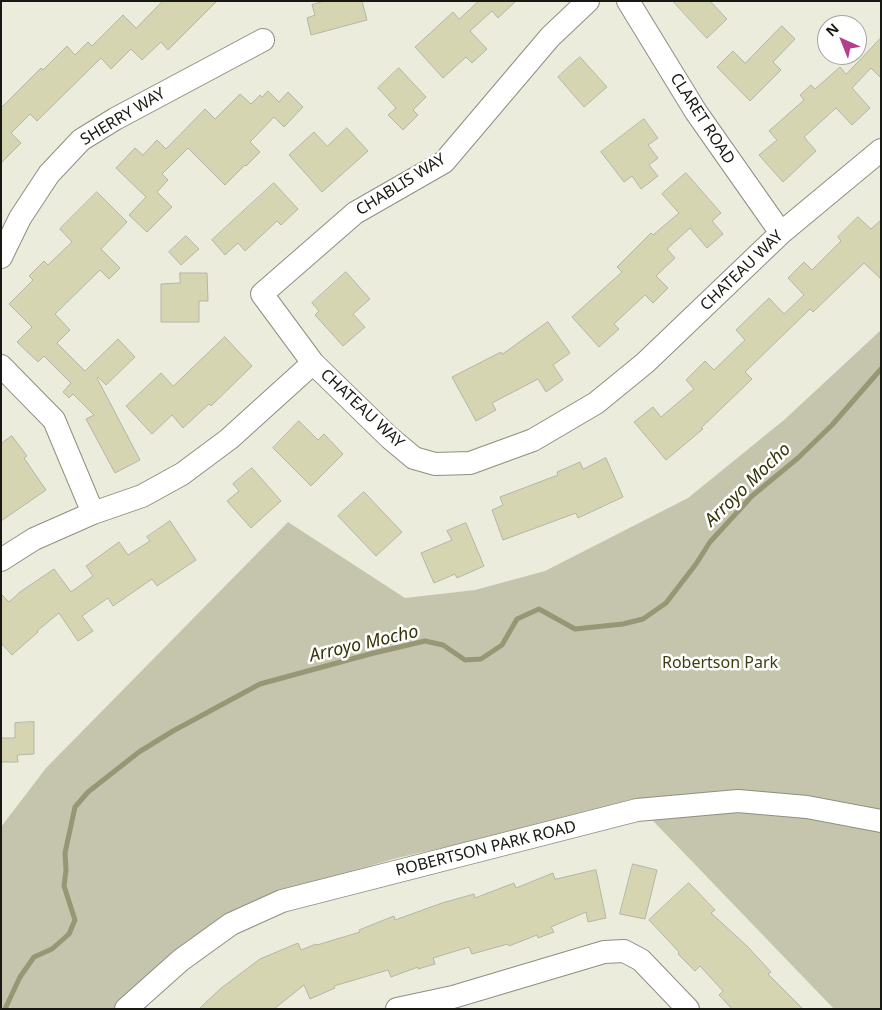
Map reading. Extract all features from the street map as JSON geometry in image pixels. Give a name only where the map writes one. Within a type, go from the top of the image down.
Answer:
[{"type":"street","name":"CHABLIS WAY","points":[[313,363],[262,294],[355,213],[444,162],[550,37],[588,1]]},
{"type":"street","name":"CLARET ROAD","points":[[628,1],[696,112],[780,233]]},
{"type":"street","name":"SHERRY WAY","points":[[1,256],[20,218],[49,174],[81,140],[114,119],[263,40]]},
{"type":"street","name":"CHATEAU WAY","points":[[1,560],[34,539],[93,513],[142,496],[182,474],[229,439],[313,363],[390,438],[414,458],[435,464],[470,463],[533,440],[596,403],[646,363],[780,233],[881,150]]},
{"type":"street","points":[[1,366],[54,420],[93,513]]},
{"type":"street","name":"ROBERTSON PARK ROAD","points":[[126,1009],[181,960],[231,924],[282,901],[638,810],[738,801],[807,807],[881,821]]},
{"type":"street","points":[[397,1009],[422,1006],[604,952],[624,951],[640,960],[688,1009]]},
{"type":"green space","name":"Robertson Park","points":[[881,330],[881,1009],[834,1009],[632,799],[455,845],[397,858],[265,897],[117,1009],[1,1009],[1,827],[46,768],[288,522],[405,598],[475,590],[545,571],[688,498],[784,420]]},
{"type":"building","points":[[163,1],[217,1],[168,50],[161,42],[142,60],[131,49],[111,69],[101,58],[37,121],[30,114],[11,133],[21,143],[1,163],[1,108],[41,68],[43,70],[67,46],[75,55],[88,42],[92,46],[123,15],[136,28]]},
{"type":"building","points":[[325,1],[362,1],[367,20],[311,35],[307,18],[315,15],[312,5]]},
{"type":"building","points":[[479,1],[516,1],[498,18],[492,11],[470,31],[487,49],[472,63],[466,57],[443,78],[415,47],[453,12],[459,19]]},
{"type":"building","points":[[673,1],[710,1],[727,19],[707,38]]},
{"type":"building","points":[[782,26],[795,39],[773,62],[781,70],[750,101],[717,67],[733,51],[745,63]]},
{"type":"building","points":[[881,38],[881,78],[871,68],[852,88],[870,108],[852,125],[836,108],[804,137],[816,151],[783,182],[759,155],[777,140],[769,131],[804,100],[800,95],[811,85],[815,89],[840,67],[846,74],[855,65],[867,65],[867,52]]},
{"type":"building","points":[[580,57],[607,87],[584,107],[558,77]]},
{"type":"building","points":[[399,68],[426,97],[413,110],[418,115],[403,130],[388,115],[396,108],[378,88]]},
{"type":"building","points":[[268,91],[279,102],[288,92],[303,107],[284,127],[274,117],[250,142],[260,152],[225,185],[188,148],[162,174],[168,180],[157,192],[172,207],[147,232],[129,215],[146,197],[116,168],[135,148],[143,155],[157,140],[166,149],[205,109],[215,119],[240,94],[251,104],[260,95],[262,97]]},
{"type":"building","points":[[644,119],[658,138],[648,145],[658,158],[649,165],[658,176],[641,189],[632,176],[624,182],[601,152]]},
{"type":"building","points":[[347,128],[368,151],[322,192],[289,155],[314,132],[327,146]]},
{"type":"building","points":[[686,173],[721,213],[712,221],[723,234],[707,248],[690,228],[667,249],[675,258],[656,276],[668,288],[653,303],[645,295],[614,324],[619,329],[599,347],[572,317],[622,272],[617,267],[651,233],[653,235],[679,213],[662,194]]},
{"type":"building","points":[[274,183],[298,209],[281,225],[277,221],[245,251],[238,243],[225,255],[212,240]]},
{"type":"building","points":[[97,192],[127,222],[101,249],[120,268],[109,279],[100,270],[55,314],[70,330],[57,343],[85,371],[118,339],[135,357],[106,385],[97,378],[140,460],[115,473],[86,419],[94,415],[73,394],[69,398],[63,392],[71,383],[44,356],[38,362],[17,342],[32,327],[9,304],[33,280],[29,276],[44,261],[48,265],[72,242],[60,229]]},
{"type":"building","points":[[858,217],[871,229],[881,220],[881,279],[864,263],[813,312],[810,309],[745,372],[752,379],[701,428],[703,429],[666,460],[634,422],[653,407],[661,417],[694,389],[686,380],[705,361],[714,370],[745,340],[736,330],[769,298],[784,314],[804,295],[788,278],[804,262],[812,270],[841,241],[838,237]]},
{"type":"building","points":[[186,236],[199,249],[181,265],[169,252]]},
{"type":"building","points":[[346,272],[370,299],[353,314],[365,327],[343,346],[315,315],[319,311],[312,303]]},
{"type":"building","points":[[180,273],[207,273],[208,301],[199,301],[199,322],[161,322],[161,284],[180,283]]},
{"type":"building","points":[[548,322],[570,353],[553,365],[563,380],[546,392],[538,379],[492,403],[496,410],[476,421],[452,377],[501,352],[502,354]]},
{"type":"building","points":[[225,337],[252,366],[211,406],[209,404],[183,428],[172,415],[152,434],[126,406],[161,373],[173,386]]},
{"type":"building","points":[[299,421],[318,440],[324,434],[343,454],[311,486],[273,448]]},
{"type":"building","points":[[12,436],[27,456],[24,458],[46,490],[1,521],[1,444]]},
{"type":"building","points":[[606,458],[623,497],[578,518],[576,513],[503,540],[492,510],[503,505],[500,497],[558,475],[557,472],[580,462],[583,469]]},
{"type":"building","points":[[252,468],[281,501],[251,528],[227,501],[239,491],[233,484]]},
{"type":"building","points":[[364,492],[402,532],[376,556],[338,516]]},
{"type":"building","points":[[170,521],[196,560],[157,586],[152,579],[113,606],[108,598],[82,616],[93,631],[78,641],[59,613],[12,655],[1,643],[1,594],[9,602],[20,592],[54,569],[71,592],[93,576],[86,566],[119,542],[128,555],[150,541],[147,537]]},
{"type":"building","points":[[466,523],[484,566],[457,578],[455,574],[434,583],[421,553],[452,540],[447,531]]},
{"type":"building","points":[[34,722],[34,754],[17,755],[18,762],[1,762],[1,738],[15,738],[15,723]]},
{"type":"building","points":[[633,864],[657,870],[645,919],[620,914]]},
{"type":"building","points":[[596,870],[606,918],[588,922],[586,912],[551,927],[554,932],[538,938],[537,935],[509,946],[508,944],[472,954],[469,947],[433,958],[435,964],[418,969],[418,967],[391,977],[388,970],[334,986],[335,988],[310,999],[304,985],[274,1009],[199,1009],[220,989],[260,959],[298,943],[301,950],[360,932],[359,930],[394,916],[395,920],[474,894],[475,898],[514,883],[516,888],[553,873],[555,879]]},
{"type":"building","points":[[689,883],[715,910],[711,913],[747,946],[771,972],[768,974],[803,1009],[732,1009],[719,995],[723,991],[700,966],[695,971],[678,954],[679,952],[649,920]]},
{"type":"waterway","name":"Arroyo Mocho","points":[[5,1009],[20,977],[34,957],[52,949],[69,934],[75,920],[64,886],[66,870],[65,853],[75,807],[88,792],[139,752],[173,731],[260,684],[370,654],[425,641],[443,645],[465,660],[481,659],[502,645],[517,619],[539,609],[575,629],[623,624],[643,619],[666,603],[696,564],[710,542],[752,496],[798,458],[832,425],[881,369]]}]
